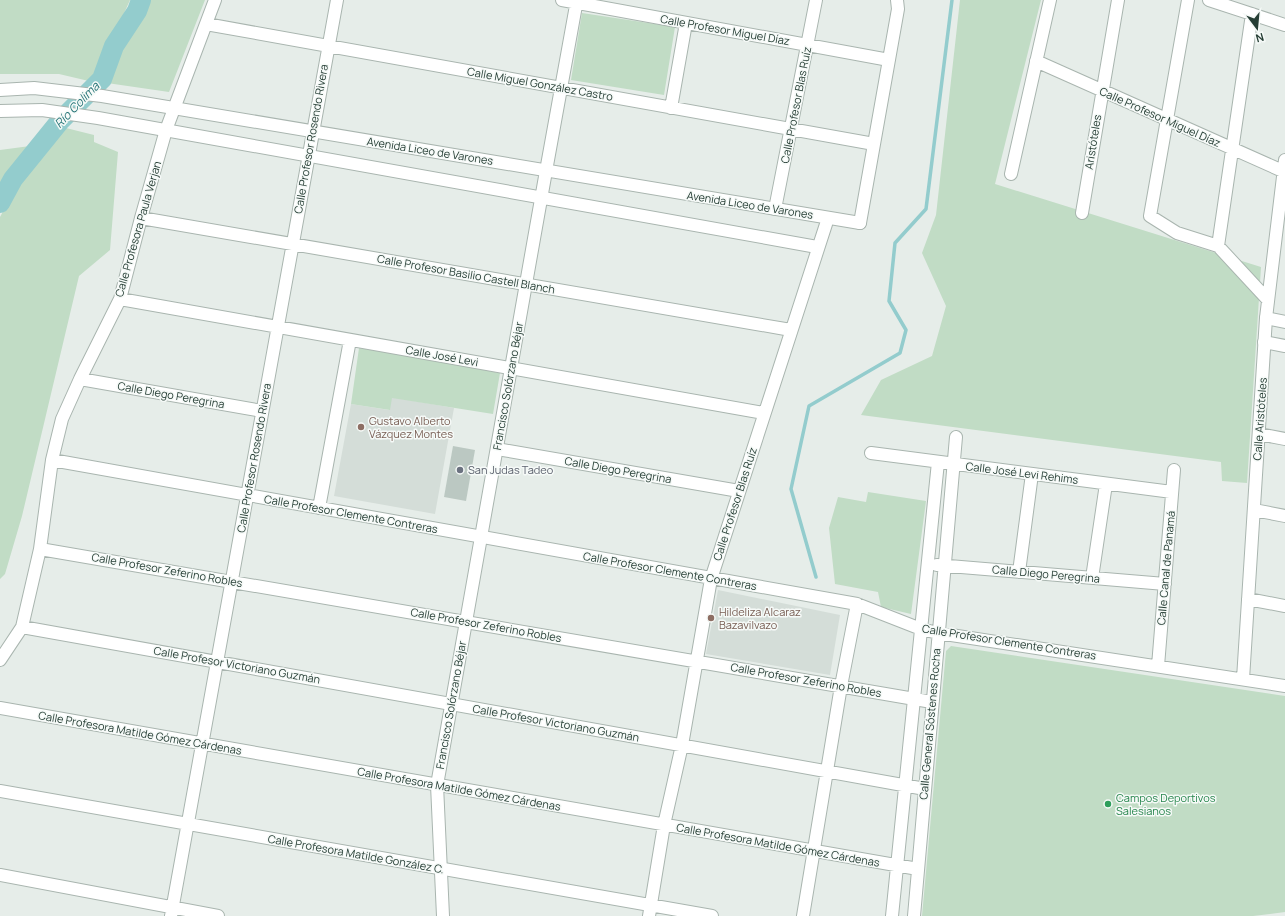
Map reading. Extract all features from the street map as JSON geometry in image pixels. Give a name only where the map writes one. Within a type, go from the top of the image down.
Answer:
[{"type":"street","name":"Calle Profesora Paula Verjan","points":[[0,660],[22,626],[40,549],[52,460],[62,419],[80,379],[120,299],[166,130],[215,0]]},
{"type":"street","name":"Calle Profesor Rosendo Rivera","points":[[172,912],[337,0]]},
{"type":"street","name":"Calle Profesor Miguel Díaz","points":[[562,0],[577,1],[686,23],[889,60]]},
{"type":"street","name":"Calle Profesor Blas Ruíz","points":[[775,209],[816,0]]},
{"type":"street","points":[[874,144],[898,9],[896,0]]},
{"type":"street","points":[[1011,174],[1050,0]]},
{"type":"street","name":"Aristóteles","points":[[1082,213],[1118,0]]},
{"type":"street","points":[[1188,0],[1150,216],[1177,233],[1218,246],[1268,300]]},
{"type":"street","points":[[1209,0],[1285,25]]},
{"type":"street","name":"Francisco Solórzano Béjar","points":[[443,916],[437,785],[577,1]]},
{"type":"street","points":[[1218,246],[1252,14]]},
{"type":"street","points":[[671,108],[686,23]]},
{"type":"street","name":"Calle Miguel González Castro","points":[[206,24],[874,144]]},
{"type":"street","name":"Calle Profesor Miguel Díaz","points":[[1036,61],[1232,148],[1284,167]]},
{"type":"street","name":"Avenida Liceo de Varones","points":[[0,90],[34,88],[102,96],[860,223],[874,144]]},
{"type":"street","points":[[0,111],[42,110],[98,118],[818,248]]},
{"type":"street","name":"Calle Aristóteles","points":[[1243,679],[1264,342],[1284,167]]},
{"type":"street","name":"Calle Profesor Basilio Castell Blanch","points":[[141,218],[791,330]]},
{"type":"street","name":"Calle Profesor Blas Ruíz","points":[[650,911],[664,825],[682,745],[711,578],[828,218]]},
{"type":"street","name":"Calle José Levi","points":[[120,299],[764,413]]},
{"type":"street","points":[[1266,318],[1285,322]]},
{"type":"street","points":[[319,508],[350,340]]},
{"type":"street","points":[[1264,342],[1285,346]]},
{"type":"street","name":"Calle Diego Peregrina","points":[[80,379],[262,411]]},
{"type":"street","points":[[1259,434],[1285,439]]},
{"type":"street","name":"Calle General Sóstenes Rocha","points":[[914,916],[956,436]]},
{"type":"street","name":"Calle Diego Peregrina","points":[[497,450],[739,490]]},
{"type":"street","name":"Calle José Levi Rehims","points":[[871,453],[1172,492]]},
{"type":"street","name":"Calle Profesor Clemente Contreras","points":[[52,460],[857,604],[921,629],[938,633],[1285,686]]},
{"type":"street","name":"Calle General Sóstenes Rocha","points":[[892,916],[938,462]]},
{"type":"street","name":"Calle Canal de Panamá","points":[[1158,666],[1174,470]]},
{"type":"street","points":[[1019,572],[1032,474]]},
{"type":"street","points":[[1092,578],[1106,484]]},
{"type":"street","points":[[1254,510],[1285,516]]},
{"type":"street","name":"Calle Profesor Zeferino Robles","points":[[40,549],[932,702]]},
{"type":"street","name":"Calle Diego Peregrina","points":[[928,564],[1165,584]]},
{"type":"street","points":[[1248,599],[1285,606]]},
{"type":"street","points":[[803,916],[813,851],[857,604]]},
{"type":"street","name":"Calle Profesor Victoriano Guzmán","points":[[22,626],[925,789]]},
{"type":"street","name":"Calle Profesora Matilde Gómez Cárdenas","points":[[0,708],[918,869]]},
{"type":"street","name":"Calle Profesora Matilde González C.","points":[[0,791],[441,868],[650,911],[712,916]]},
{"type":"street","points":[[0,875],[172,912],[218,916]]},
{"type":"shaded area","points":[[391,397],[454,408],[435,514],[334,496],[351,404],[389,410]]},
{"type":"shaded area","points":[[718,590],[840,615],[830,675],[706,654]]},
{"type":"green space","points":[[0,0],[130,0],[93,82],[59,74],[0,74]]},
{"type":"green space","points":[[149,0],[205,0],[169,92],[107,83],[114,55],[139,23]]},
{"type":"green space","points":[[960,0],[1041,0],[995,184],[1261,267],[1247,483],[1222,481],[1221,462],[861,415],[881,380],[932,356],[946,306],[922,253],[936,215]]},
{"type":"green space","points":[[582,13],[675,27],[664,95],[571,80]]},
{"type":"green space","points":[[66,128],[94,135],[94,142],[118,152],[110,250],[79,276],[22,516],[5,574],[0,579],[0,217],[15,189]]},
{"type":"green space","points":[[30,146],[0,196],[0,150]]},
{"type":"green space","points":[[359,348],[500,373],[493,414],[392,398],[390,410],[351,404]]},
{"type":"green space","points":[[868,492],[926,501],[911,614],[881,607],[878,592],[835,584],[829,528],[838,497],[866,502]]},
{"type":"green space","name":"Campos Deportivos Salesianos","points":[[951,646],[1285,696],[1285,912],[1253,916],[922,916],[946,651]]},
{"type":"building","name":"San Judas Tadeo","points":[[453,446],[475,450],[466,501],[444,497]]},
{"type":"waterway","name":"Río Colima","points":[[0,203],[13,179],[60,121],[102,79],[114,46],[137,11],[141,0]]},
{"type":"waterway","points":[[816,577],[791,489],[809,406],[900,353],[906,330],[889,301],[895,243],[926,209],[952,0]]},
{"type":"place","name":"Gustavo Alberto Vázquez Montes","points":[[361,427]]},
{"type":"place","name":"San Judas Tadeo","points":[[460,470]]},
{"type":"place","name":"Hildeliza Alcaraz Bazavilvazo","points":[[711,618]]},
{"type":"place","name":"Campos Deportivos Salesianos","points":[[1108,804]]}]
